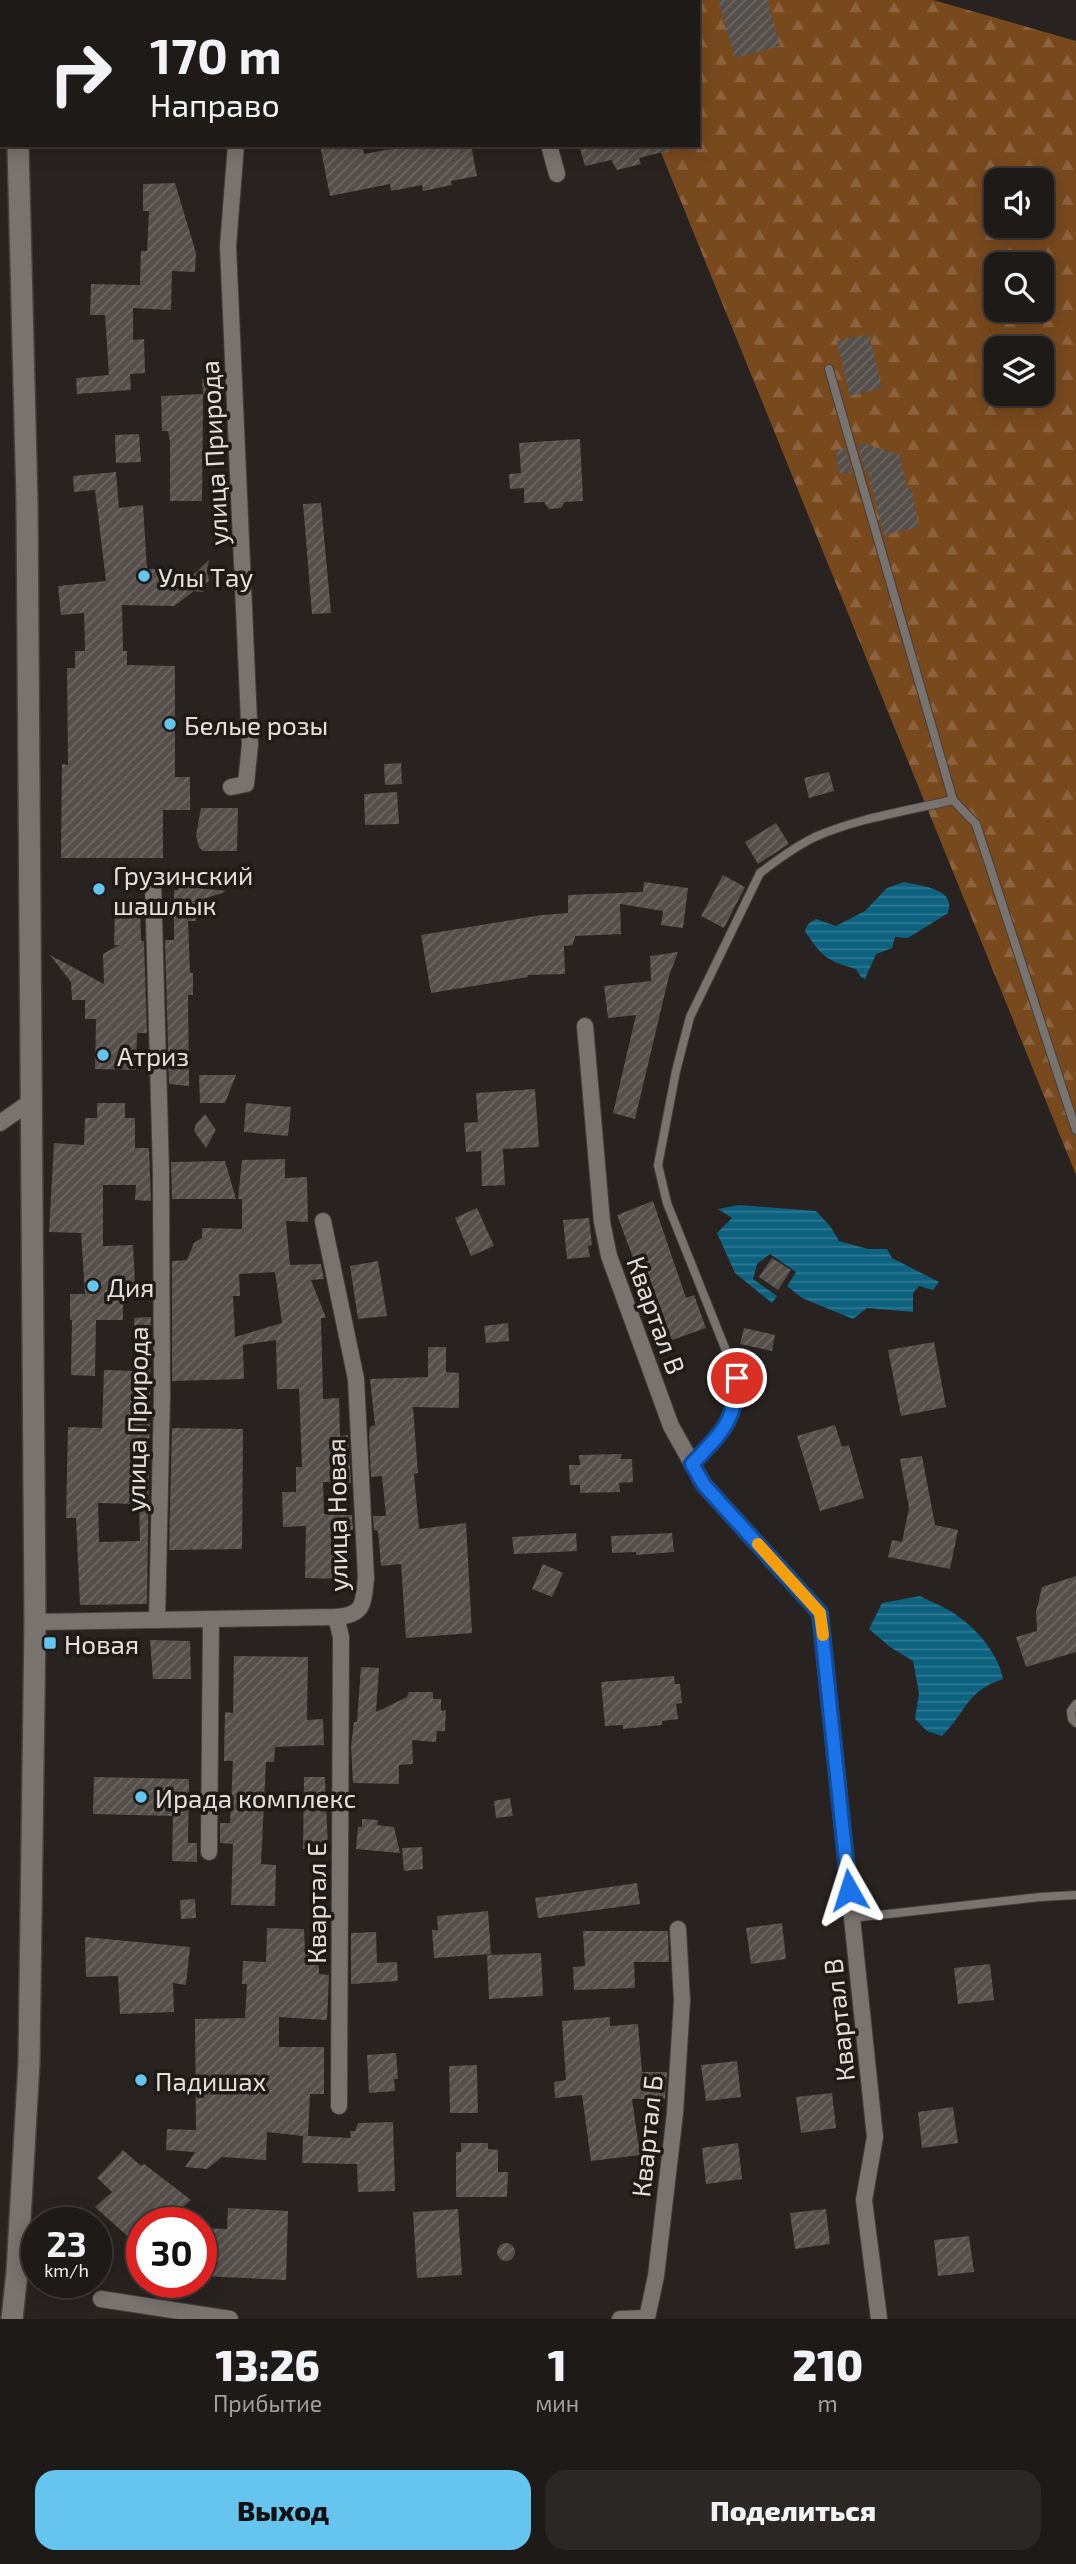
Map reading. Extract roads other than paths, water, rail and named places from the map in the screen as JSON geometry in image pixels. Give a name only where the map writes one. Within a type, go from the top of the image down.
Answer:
[{"type":"main road","points":[[12,2319],[29,2062],[34,1622],[33,1100],[27,502],[18,147]]},
{"type":"street","name":"улица Природа","points":[[230,787],[246,784],[250,744],[228,246],[236,147]]},
{"type":"street","points":[[550,147],[557,174]]},
{"type":"street","name":"улица Природа","points":[[153,883],[161,1198],[162,1398],[157,1620]]},
{"type":"street","name":"Квартал В","points":[[585,1026],[602,1222],[609,1256],[671,1426],[704,1485],[820,1613],[875,2137],[864,2200],[879,2319]]},
{"type":"street","points":[[0,1123],[33,1100]]},
{"type":"street","name":"улица Новая","points":[[34,1622],[336,1617],[353,1615],[362,1606],[366,1578],[356,1379],[323,1222]]},
{"type":"street","name":"Квартал Е","points":[[336,1617],[341,1637],[339,2106]]},
{"type":"street","points":[[209,1852],[211,1619]]},
{"type":"street","name":"Квартал Б","points":[[620,2319],[646,2318],[656,2276],[676,2088],[682,2001],[678,1929]]},
{"type":"street","points":[[101,2299],[230,2319]]},
{"type":"lane","points":[[829,369],[953,800],[976,824],[1076,1130]]},
{"type":"lane","points":[[692,1464],[724,1430],[736,1403],[737,1378],[667,1203],[658,1165],[676,1071],[690,1017],[760,873],[815,837],[857,822],[953,800]]},
{"type":"lane","points":[[1076,1704],[1071,1711],[1072,1719],[1076,1723]]},
{"type":"lane","points":[[852,1918],[1076,1895]]},
{"type":"water","points":[[904,882],[942,893],[947,898],[948,913],[908,938],[895,937],[892,948],[876,954],[865,979],[856,969],[826,956],[805,931],[808,924],[816,919],[836,926],[865,911],[887,888]]},
{"type":"water","points":[[739,1205],[816,1211],[839,1241],[868,1249],[887,1249],[892,1258],[939,1282],[933,1290],[919,1286],[913,1293],[913,1312],[867,1308],[853,1319],[802,1298],[787,1286],[796,1272],[770,1254],[757,1264],[753,1279],[777,1296],[772,1303],[735,1273],[717,1233],[732,1218],[718,1209]]},
{"type":"water","points":[[920,1596],[950,1611],[974,1629],[993,1653],[1003,1679],[974,1696],[942,1736],[927,1731],[915,1719],[919,1693],[913,1661],[890,1647],[869,1629],[882,1603]]},
{"type":"place","name":"Улы Тау","points":[[144,576]]},
{"type":"place","name":"Белые розы","points":[[170,724]]},
{"type":"place","name":"Грузинский шашлык","points":[[99,889]]},
{"type":"place","name":"Атриз","points":[[103,1055]]},
{"type":"place","name":"Дия","points":[[93,1286]]},
{"type":"place","name":"Новая","points":[[50,1643]]},
{"type":"place","name":"Ирада комплекс","points":[[141,1797]]},
{"type":"place","name":"Падишах","points":[[141,2080]]}]
